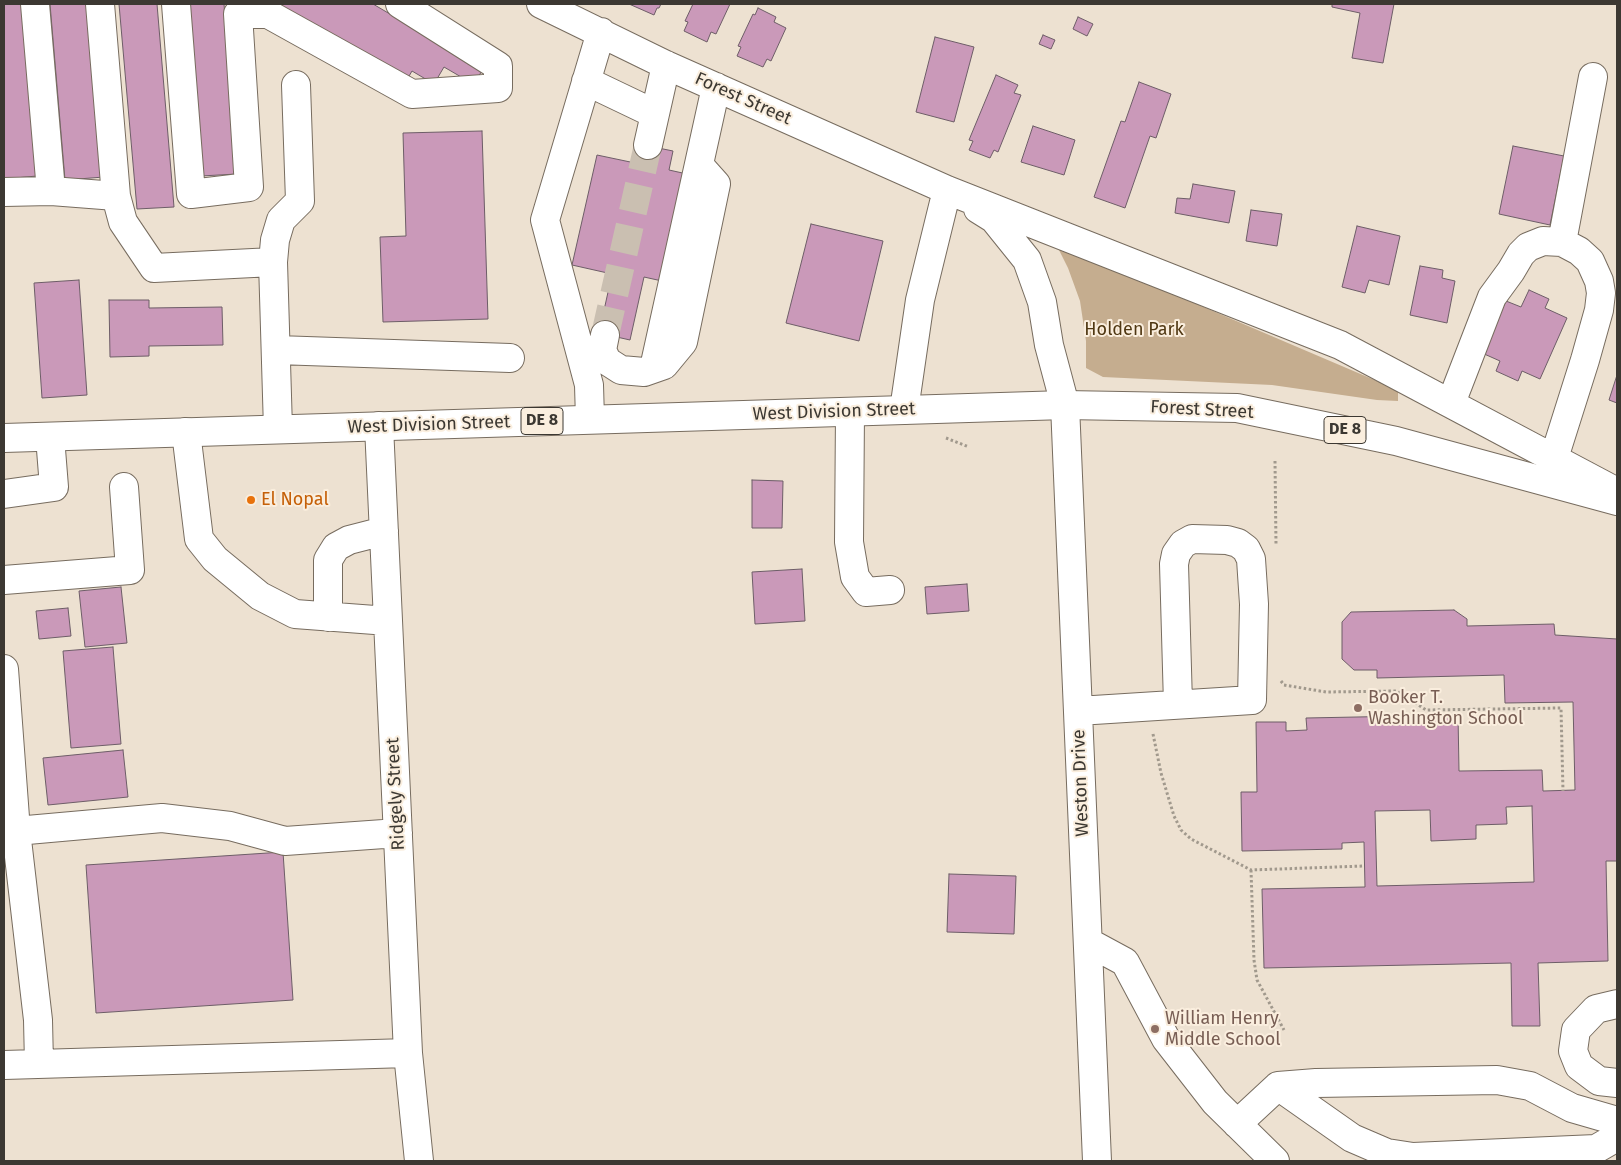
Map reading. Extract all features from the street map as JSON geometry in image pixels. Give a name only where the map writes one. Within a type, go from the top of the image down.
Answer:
[{"type":"main road","points":[[35,4],[52,192]]},
{"type":"main road","points":[[100,4],[116,196],[123,222],[154,268],[273,262]]},
{"type":"main road","points":[[176,4],[191,194],[248,187],[237,9],[268,14],[412,94],[498,88],[498,66],[400,4]]},
{"type":"main road","name":"Forest Street","points":[[541,4],[666,65],[947,190],[1340,344],[1617,492]]},
{"type":"main road","points":[[590,420],[589,385],[545,220],[601,32]]},
{"type":"main road","points":[[648,145],[666,65]]},
{"type":"main road","points":[[1562,242],[1593,78]]},
{"type":"main road","points":[[586,81],[655,114]]},
{"type":"main road","points":[[278,429],[273,262],[275,240],[281,220],[300,201],[296,85]]},
{"type":"main road","points":[[606,335],[602,350],[607,361],[620,370],[644,372],[664,365],[683,342],[716,184],[699,165],[716,87]]},
{"type":"main road","points":[[904,410],[920,300],[947,190]]},
{"type":"main road","name":"Forest Street","points":[[947,190],[994,219],[1027,260],[1042,302],[1049,346],[1065,405],[1238,408],[1396,441],[1617,501]]},
{"type":"main road","points":[[4,192],[52,192],[116,196]]},
{"type":"main road","points":[[1451,403],[1492,298],[1512,271],[1521,254],[1528,247],[1542,241],[1562,242],[1579,251],[1590,261],[1595,271],[1601,294],[1599,310],[1585,360],[1554,458]]},
{"type":"main road","points":[[277,350],[510,358]]},
{"type":"main road","name":"West Division Street","points":[[4,438],[1065,405]]},
{"type":"main road","name":"Weston Drive","points":[[1065,405],[1097,1161]]},
{"type":"main road","points":[[850,412],[849,542],[855,576],[866,592],[890,590]]},
{"type":"main road","name":"Ridgely Street","points":[[379,426],[408,1053],[419,1161]]},
{"type":"main road","points":[[186,432],[199,539],[215,559],[260,596],[295,614],[388,621]]},
{"type":"main road","points":[[4,494],[54,487],[50,437]]},
{"type":"main road","points":[[4,580],[130,570],[124,487]]},
{"type":"main road","points":[[328,617],[328,560],[336,547],[349,540],[384,531]]},
{"type":"main road","points":[[1078,711],[1252,700],[1254,604],[1250,559],[1246,550],[1238,543],[1227,540],[1192,539],[1183,544],[1176,554],[1174,564],[1178,704]]},
{"type":"main road","points":[[4,669],[16,831],[38,1020],[39,1064]]},
{"type":"main road","points":[[16,831],[162,818],[230,826],[285,841],[398,832]]},
{"type":"main road","points":[[1088,942],[1125,962],[1166,1039],[1215,1102],[1275,1161]]},
{"type":"main road","points":[[1617,1004],[1596,1009],[1576,1030],[1573,1051],[1579,1066],[1599,1081],[1617,1083]]},
{"type":"main road","points":[[4,1065],[408,1053]]},
{"type":"main road","points":[[1237,1124],[1278,1086],[1325,1083],[1497,1080],[1530,1086],[1572,1108],[1617,1121]]},
{"type":"main road","points":[[1278,1086],[1352,1138],[1387,1153],[1413,1157],[1596,1149],[1617,1137]]},
{"type":"path","points":[[1275,461],[1276,549]]},
{"type":"path","points":[[1279,677],[1284,685],[1326,692],[1397,691],[1426,710],[1561,708],[1563,791]]},
{"type":"path","points":[[1152,730],[1161,773],[1174,816],[1181,830],[1191,839],[1251,870],[1364,866]]},
{"type":"path","points":[[1251,870],[1254,960],[1257,980],[1284,1030]]},
{"type":"green space","name":"Holden Park","points":[[1056,244],[1398,390],[1398,401],[1377,400],[1272,385],[1103,377],[1086,368],[1086,341],[1080,301],[1068,268]]},
{"type":"building","points":[[4,4],[22,4],[37,176],[4,179]]},
{"type":"building","points":[[50,4],[90,4],[104,177],[65,180]]},
{"type":"building","points":[[119,4],[157,4],[174,207],[137,209]]},
{"type":"building","points":[[187,4],[224,4],[237,174],[201,176]]},
{"type":"building","points":[[273,4],[373,4],[483,69],[477,79],[471,76],[468,81],[444,67],[434,84],[412,71],[405,83]]},
{"type":"building","points":[[629,4],[661,4],[654,15]]},
{"type":"building","points":[[693,4],[730,4],[716,34],[711,32],[707,42],[684,31],[688,22],[685,21]]},
{"type":"building","points":[[1332,4],[1394,4],[1383,63],[1352,58],[1360,13],[1332,7]]},
{"type":"building","points":[[758,8],[776,17],[774,22],[786,28],[771,61],[767,59],[763,67],[737,56],[741,47],[738,46],[753,14],[755,15]]},
{"type":"building","points":[[1078,17],[1093,24],[1087,36],[1073,29]]},
{"type":"building","points":[[1043,35],[1055,40],[1051,49],[1039,44]]},
{"type":"building","points":[[935,37],[974,47],[954,122],[916,112]]},
{"type":"building","points":[[996,75],[1018,85],[1014,93],[1021,95],[998,152],[994,150],[990,158],[969,150],[973,141],[969,140]]},
{"type":"building","points":[[1139,82],[1171,94],[1156,138],[1150,136],[1125,208],[1094,197],[1121,121],[1125,122]]},
{"type":"building","points":[[1033,126],[1075,140],[1064,175],[1021,162]]},
{"type":"building","points":[[482,131],[488,319],[383,322],[380,237],[406,236],[403,133]]},
{"type":"building","points":[[639,144],[673,151],[669,170],[687,174],[662,281],[644,277],[630,340],[599,333],[612,274],[572,265],[597,155],[635,163]]},
{"type":"building","points":[[1513,146],[1564,156],[1550,225],[1499,214]]},
{"type":"building","points":[[1193,184],[1235,191],[1229,223],[1175,213],[1177,198],[1190,199]]},
{"type":"building","points":[[1251,210],[1282,214],[1277,246],[1246,241]]},
{"type":"building","points":[[811,224],[883,241],[859,341],[786,323]]},
{"type":"building","points":[[1357,226],[1400,236],[1389,285],[1369,280],[1365,293],[1342,287]]},
{"type":"building","points":[[1420,266],[1443,270],[1442,278],[1455,281],[1447,323],[1410,315]]},
{"type":"building","points":[[79,280],[87,395],[42,398],[34,283]]},
{"type":"building","points":[[1529,290],[1549,299],[1545,308],[1567,318],[1540,379],[1522,371],[1518,381],[1496,371],[1500,361],[1482,353],[1506,301],[1521,307]]},
{"type":"building","points":[[109,300],[149,300],[149,308],[222,307],[223,345],[149,346],[149,356],[110,357]]},
{"type":"building","points":[[1617,375],[1617,403],[1609,400]]},
{"type":"building","points":[[752,480],[783,481],[782,528],[752,528]]},
{"type":"building","points":[[802,569],[805,621],[755,624],[752,572]]},
{"type":"building","points":[[967,584],[969,611],[927,614],[925,587]]},
{"type":"building","points":[[121,587],[127,643],[85,647],[79,591]]},
{"type":"building","points":[[68,608],[71,636],[39,639],[36,611]]},
{"type":"building","points":[[1454,610],[1467,619],[1467,626],[1554,624],[1555,635],[1617,639],[1617,861],[1606,861],[1608,961],[1538,963],[1540,1026],[1512,1026],[1511,963],[1264,968],[1262,889],[1365,887],[1364,842],[1342,843],[1342,849],[1242,851],[1241,792],[1257,792],[1256,722],[1286,722],[1286,731],[1307,730],[1306,718],[1458,715],[1459,771],[1542,770],[1543,791],[1575,790],[1573,702],[1505,703],[1504,675],[1377,678],[1377,670],[1354,670],[1342,659],[1342,622],[1351,612]],"holes":[[[1532,806],[1534,882],[1377,886],[1375,811],[1430,810],[1431,841],[1476,839],[1476,825],[1507,824],[1506,807]]]},
{"type":"building","points":[[113,647],[121,744],[71,748],[63,651]]},
{"type":"building","points":[[123,750],[128,797],[48,805],[43,758]]},
{"type":"building","points":[[283,852],[293,1000],[96,1013],[86,865]]},
{"type":"building","points":[[949,874],[1016,876],[1014,934],[947,932]]},
{"type":"tunnel","points":[[605,335],[648,145]]},
{"type":"place","name":"El Nopal","points":[[251,500]]},
{"type":"place","name":"Booker T. Washington School","points":[[1358,708]]},
{"type":"place","name":"William Henry Middle School","points":[[1155,1029]]}]
